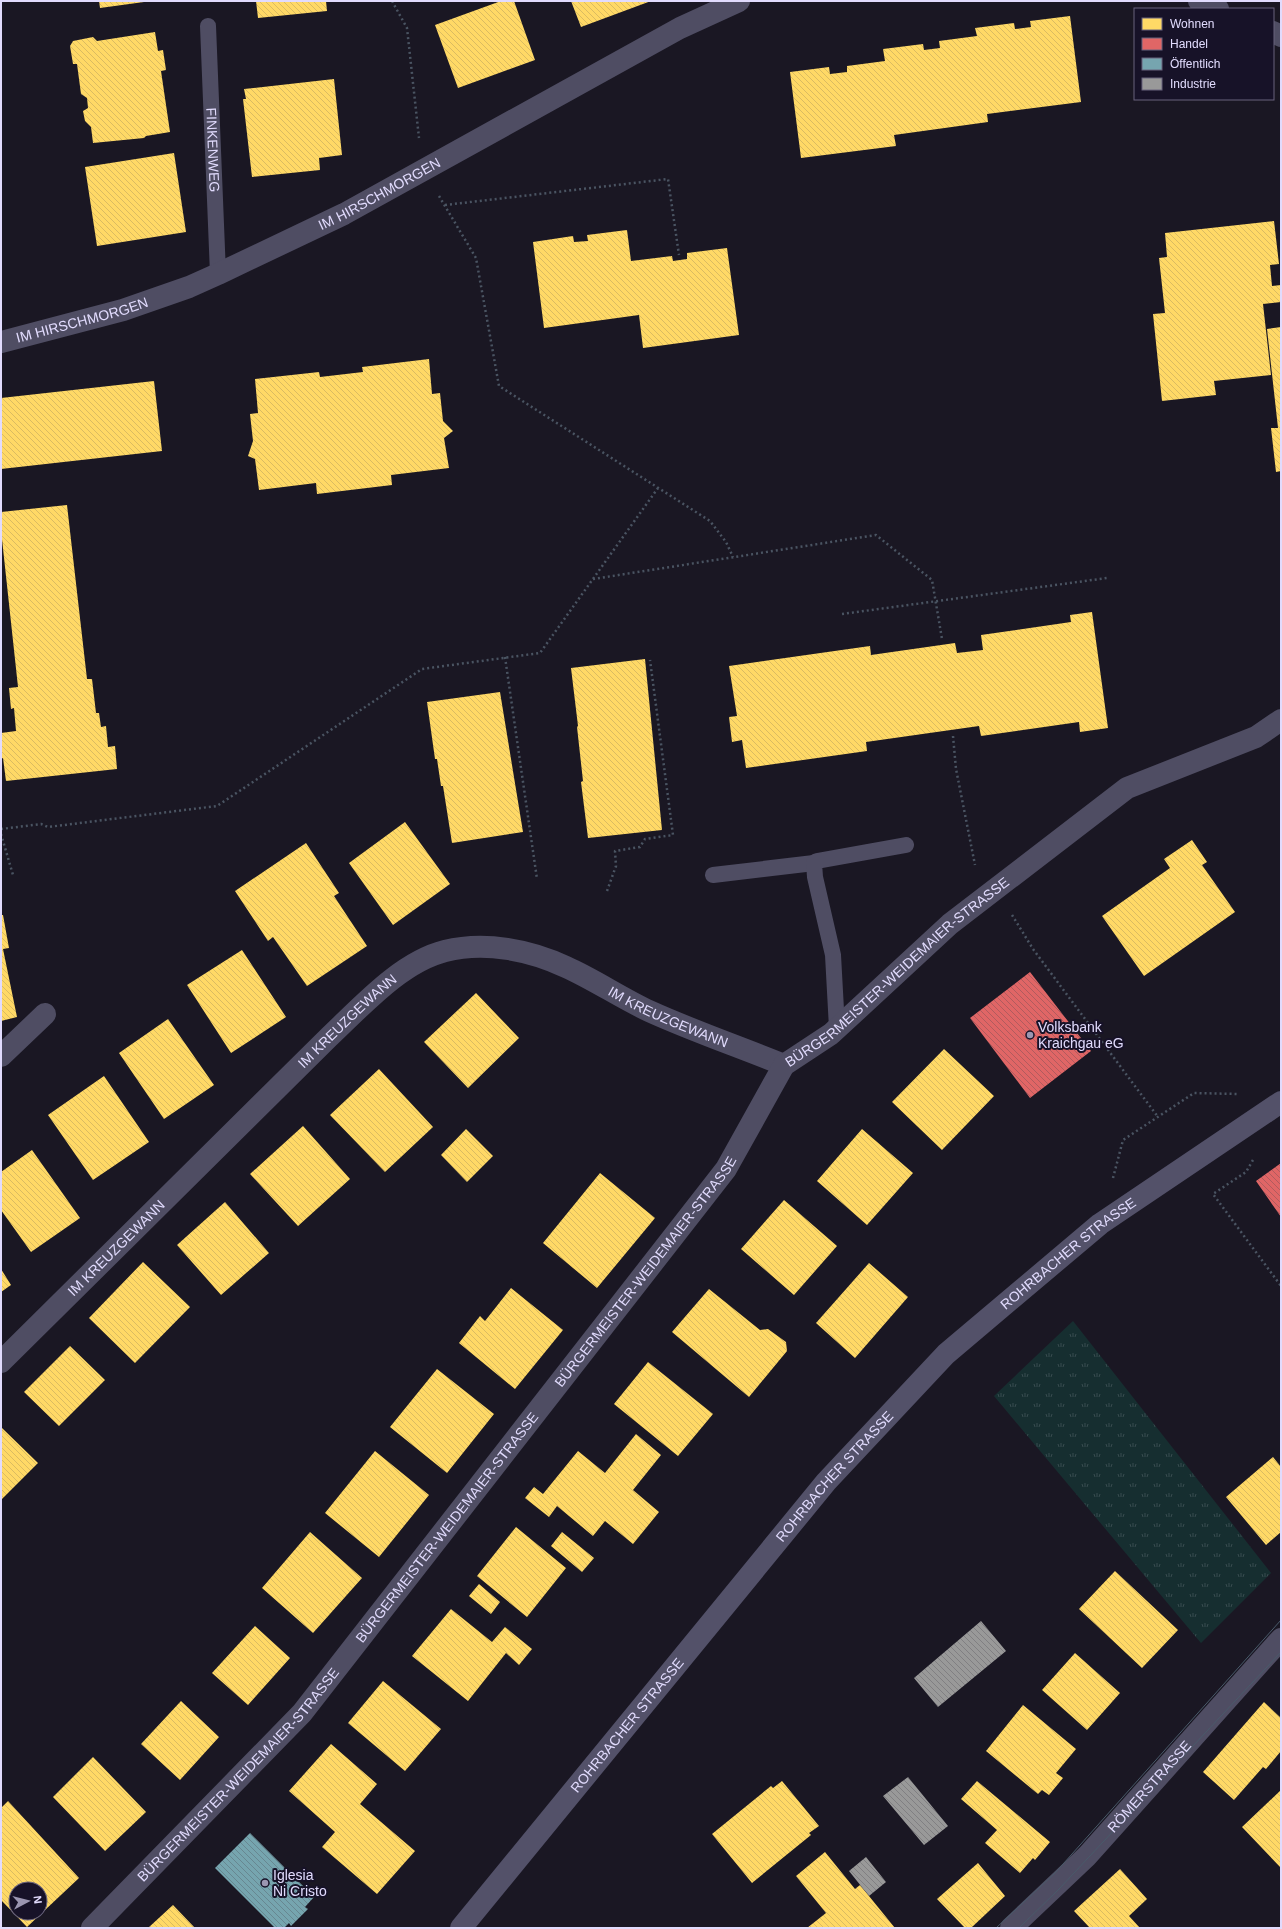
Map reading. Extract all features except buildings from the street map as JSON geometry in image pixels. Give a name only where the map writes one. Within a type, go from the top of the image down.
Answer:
[{"type":"main road","name":"ROHRBACHER STRASSE","points":[[461,1928],[826,1482],[946,1354],[1100,1224],[1281,1102]]},
{"type":"street","name":"IM HIRSCHMORGEN","points":[[1,342],[123,310],[189,287],[218,274],[344,214],[680,28],[739,1]]},
{"type":"street","points":[[1199,1],[1216,8]]},
{"type":"street","name":"BÜRGERMEISTER-WEIDEMAIER-STRASSE","points":[[92,1928],[302,1713],[726,1170],[784,1065],[830,1034],[950,924],[1127,788],[1256,737],[1281,720]]},
{"type":"street","name":"IM KREUZGEWANN","points":[[1,1362],[341,1026],[385,985],[418,962],[445,951],[481,947],[526,953],[566,967],[650,1011],[784,1065]]},
{"type":"street","points":[[1,1056],[45,1014]]},
{"type":"street","name":"RÖMERSTRASSE","points":[[1011,1928],[1087,1856],[1281,1639]]},
{"type":"lane","name":"FINKENWEG","points":[[208,26],[218,274]]},
{"type":"lane","points":[[713,875],[814,863],[817,861],[906,845]]},
{"type":"lane","points":[[814,863],[815,877],[832,955],[837,1028]]},
{"type":"path","points":[[392,1],[407,28],[423,170],[476,258],[499,386],[710,521],[726,542],[733,557]]},
{"type":"path","points":[[445,206],[668,179],[679,255]]},
{"type":"path","points":[[1,829],[42,824],[48,826],[217,806],[422,669],[540,653],[658,488]]},
{"type":"path","points":[[593,579],[876,534],[932,580],[942,639]]},
{"type":"path","points":[[842,614],[1107,578]]},
{"type":"path","points":[[505,657],[537,879]]},
{"type":"path","points":[[607,891],[616,866],[615,851],[640,847],[645,839],[673,835],[650,660]]},
{"type":"path","points":[[954,736],[956,769],[976,866],[983,884],[997,888],[1033,949],[1158,1117]]},
{"type":"path","points":[[1,834],[13,875]]},
{"type":"path","points":[[1123,1140],[1194,1093]]},
{"type":"path","points":[[1246,1172],[1213,1194],[1281,1286]]},
{"type":"green space","points":[[1073,1321],[1271,1573],[1201,1643],[994,1396]]},
{"type":"tram line","points":[[996,1928],[1055,1873],[1281,1620]]},
{"type":"tram line","points":[[1019,1928],[1059,1889],[1281,1652]]},
{"type":"place","name":"Volksbank Kraichgau eG","points":[[1030,1035]]},
{"type":"place","name":"Iglesia Ni Cristo","points":[[265,1883]]}]
